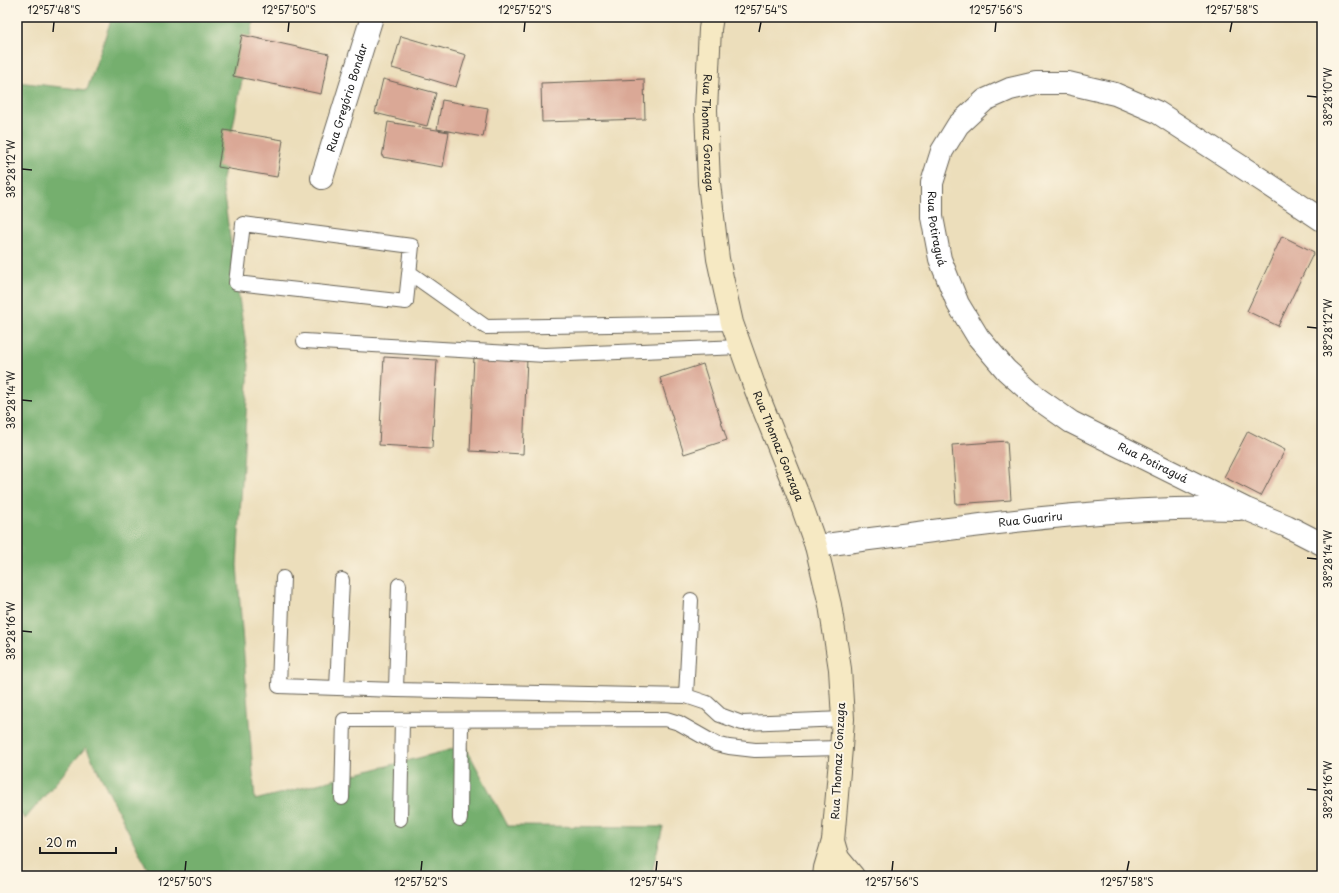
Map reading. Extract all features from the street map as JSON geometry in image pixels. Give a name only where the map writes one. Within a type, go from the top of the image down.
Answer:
[{"type":"main road","name":"Rua Thomaz Gonzaga","points":[[712,17],[710,29],[706,110],[709,183],[718,259],[732,323],[740,348],[798,495],[816,546],[830,605],[840,669],[843,719],[841,748],[833,841],[824,876]]},
{"type":"main road","points":[[833,841],[838,858],[853,876]]},
{"type":"street","name":"Rua Gregório Bondar","points":[[322,178],[372,17]]},
{"type":"street","name":"Rua Potiraguá","points":[[1322,220],[1157,112],[1116,94],[1068,83],[1036,83],[1010,89],[985,100],[958,125],[942,151],[932,183],[932,217],[940,259],[958,304],[978,337],[1006,370],[1037,398],[1071,422],[1246,509],[1287,526],[1322,544]]},
{"type":"street","name":"Rua Guariru","points":[[816,546],[1084,513],[1194,508],[1246,509]]},
{"type":"lane","points":[[243,224],[412,246],[410,273],[406,302],[236,283],[243,224]]},
{"type":"lane","points":[[410,273],[486,327],[732,323]]},
{"type":"lane","points":[[304,341],[545,355],[740,348]]},
{"type":"lane","points":[[283,578],[279,686],[686,696],[707,703],[720,715],[742,723],[843,719]]},
{"type":"lane","points":[[337,688],[342,580]]},
{"type":"lane","points":[[396,690],[399,585]]},
{"type":"lane","points":[[686,696],[691,600]]},
{"type":"lane","points":[[342,798],[344,720],[666,719],[680,723],[716,744],[729,747],[755,750],[841,748]]},
{"type":"lane","points":[[400,819],[402,720]]},
{"type":"lane","points":[[460,819],[461,720]]},
{"type":"green space","points":[[112,17],[254,17],[222,184],[249,365],[237,565],[255,800],[465,746],[508,826],[663,827],[651,876],[151,876],[86,747],[25,819],[17,810],[17,82],[87,90]]},
{"type":"building","points":[[242,35],[329,54],[321,94],[233,76]]},
{"type":"building","points":[[401,36],[466,55],[456,87],[392,68]]},
{"type":"building","points":[[383,79],[436,93],[427,126],[375,113]]},
{"type":"building","points":[[644,79],[645,119],[542,122],[541,83]]},
{"type":"building","points":[[442,100],[488,108],[483,137],[437,129]]},
{"type":"building","points":[[388,122],[449,132],[443,167],[382,157]]},
{"type":"building","points":[[224,130],[283,140],[277,177],[218,167]]},
{"type":"building","points":[[1282,236],[1314,252],[1278,326],[1247,311]]},
{"type":"building","points":[[474,356],[527,358],[523,454],[470,451]]},
{"type":"building","points":[[384,357],[437,360],[432,448],[379,445]]},
{"type":"building","points":[[703,364],[727,440],[684,454],[660,378]]},
{"type":"building","points":[[1248,431],[1285,450],[1261,496],[1224,477]]},
{"type":"building","points":[[1007,441],[1011,500],[956,504],[952,445]]}]
